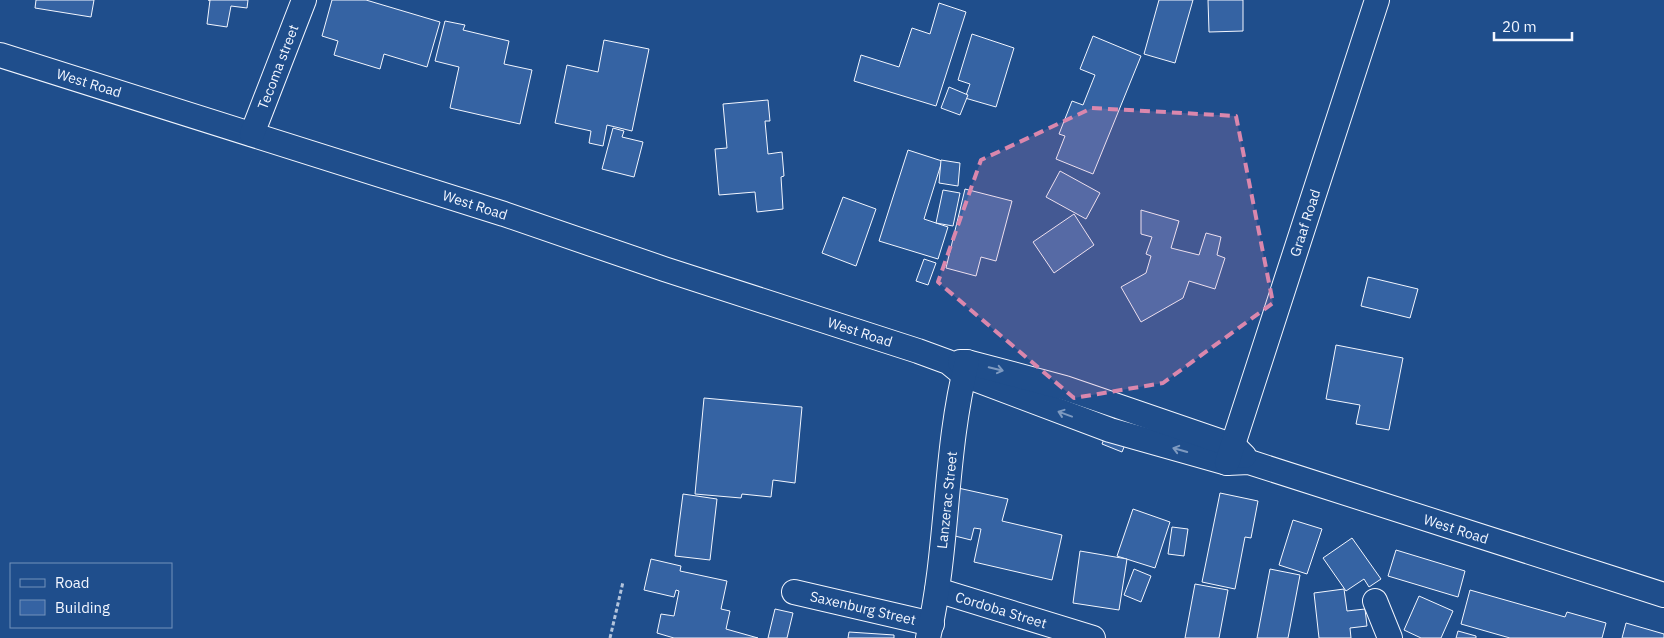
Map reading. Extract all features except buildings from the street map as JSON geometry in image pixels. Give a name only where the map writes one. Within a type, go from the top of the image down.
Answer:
[{"type":"street","name":"Tecoma street","points":[[252,134],[304,0]]},
{"type":"street","name":"Graaf Road","points":[[1237,457],[1377,0]]},
{"type":"street","name":"West Road","points":[[0,55],[504,214],[664,270],[959,366],[1065,388],[1237,457],[1664,595]]},
{"type":"street","name":"Lanzerac Street","points":[[930,631],[937,590],[956,417],[959,366]]},
{"type":"street","name":"Cordoba Street","points":[[937,590],[1093,638]]},
{"type":"street","name":"Saxenburg Street","points":[[794,592],[930,631]]},
{"type":"street","points":[[1375,601],[1390,638]]},
{"type":"path","points":[[610,638],[623,582]]},
{"type":"highlighted area","points":[[1092,108],[1236,116],[1273,303],[1163,383],[1074,398],[938,282],[981,160]]}]
